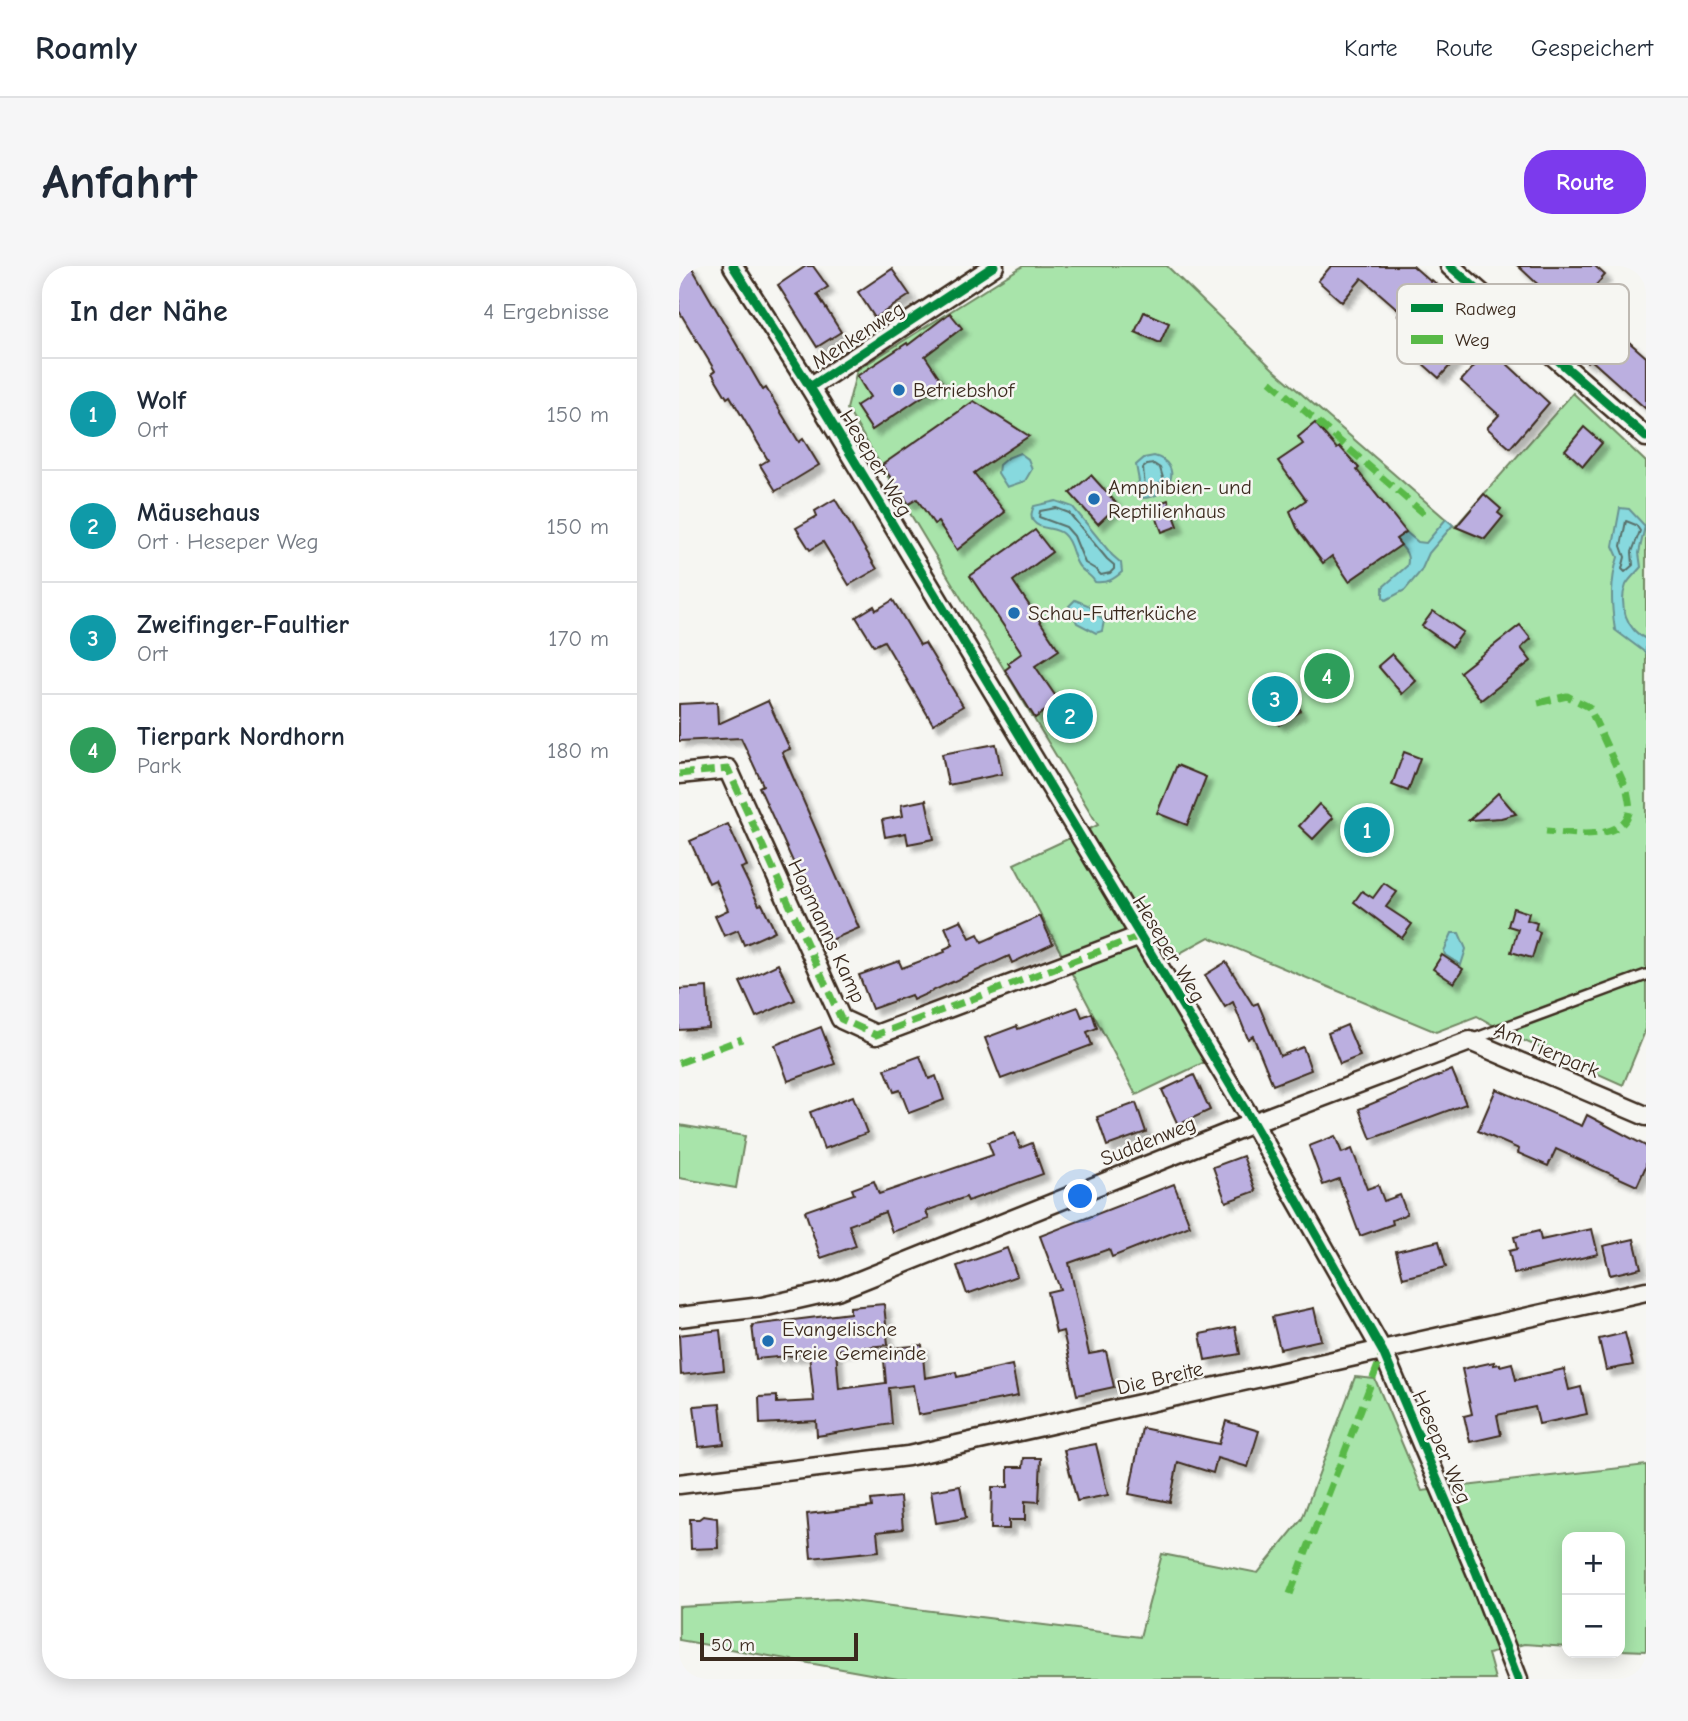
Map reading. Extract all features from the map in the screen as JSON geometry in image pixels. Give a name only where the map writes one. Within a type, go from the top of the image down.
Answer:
[{"type":"street","name":"Heseper Weg","points":[[733,266],[810,387],[1253,1123],[1383,1352],[1477,1574],[1518,1679]]},
{"type":"street","name":"Menkenweg","points":[[810,387],[994,266]]},
{"type":"street","points":[[1450,266],[1471,284]]},
{"type":"street","points":[[1562,364],[1646,437]]},
{"type":"street","name":"Hopmanns Kamp","points":[[679,775],[728,769],[841,1019],[876,1035],[1140,936]]},
{"type":"street","name":"Suddenweg","points":[[679,1317],[762,1307],[837,1290],[1253,1123],[1470,1041]]},
{"type":"street","name":"Am Tierpark","points":[[1470,1041],[1646,1116]]},
{"type":"street","name":"Die Breite","points":[[679,1484],[908,1456],[1646,1292]]},
{"type":"lane","points":[[1470,1041],[1646,975]]},
{"type":"green space","points":[[1023,266],[1167,266],[1273,369],[1455,527],[1573,393],[1646,462],[1646,1029],[1623,1085],[1511,1035],[1477,1016],[1436,1032],[1209,937],[1151,969],[1205,1062],[1136,1095],[1014,864],[1098,825],[847,409],[857,370]]},
{"type":"green space","points":[[679,1125],[745,1136],[736,1188],[679,1178]]},
{"type":"green space","points":[[1355,1377],[1375,1379],[1422,1491],[1646,1465],[1646,1651],[1625,1650],[1625,1532],[1562,1532],[1562,1647],[1524,1644],[1488,1654],[1495,1679],[898,1679],[679,1640],[679,1607],[836,1599],[1140,1637],[1162,1554],[1258,1573],[1302,1519]]},
{"type":"water","points":[[1020,453],[1028,459],[1032,469],[1025,481],[1007,487],[998,473],[999,465],[1007,458]]},
{"type":"water","points":[[1154,456],[1169,466],[1170,480],[1160,493],[1141,498],[1135,490],[1139,481],[1136,465],[1144,458]]},
{"type":"water","points":[[1056,501],[1073,507],[1121,563],[1122,572],[1110,580],[1095,582],[1079,566],[1063,534],[1033,521],[1031,515],[1034,506]]},
{"type":"water","points":[[1620,508],[1629,509],[1645,526],[1639,553],[1641,567],[1626,585],[1623,601],[1629,623],[1646,639],[1646,653],[1615,630],[1612,593],[1618,557],[1613,546]]},
{"type":"water","points":[[1446,519],[1453,525],[1429,553],[1421,571],[1405,590],[1386,600],[1383,597],[1383,587],[1407,566],[1408,562],[1405,551],[1395,539],[1406,532],[1418,542],[1426,543]]},
{"type":"water","points":[[1075,600],[1088,605],[1104,621],[1102,631],[1096,633],[1077,623],[1069,606]]},
{"type":"water","points":[[1452,933],[1459,933],[1466,949],[1461,965],[1445,955],[1444,951]]},
{"type":"building","points":[[679,266],[691,266],[763,390],[766,388],[799,442],[803,439],[819,465],[776,491],[760,465],[768,460],[730,396],[727,398],[712,373],[715,371],[679,311]]},
{"type":"building","points":[[806,266],[813,266],[828,287],[817,294],[841,332],[817,347],[778,285]]},
{"type":"building","points":[[1331,266],[1413,266],[1436,284],[1397,284],[1397,309],[1362,278],[1342,302],[1318,281]]},
{"type":"building","points":[[1518,266],[1595,266],[1605,275],[1597,284],[1538,284]]},
{"type":"building","points":[[892,269],[910,295],[875,318],[858,292]]},
{"type":"building","points":[[1144,312],[1169,323],[1160,343],[1135,332]]},
{"type":"building","name":"Betriebshof","points":[[950,313],[962,328],[925,356],[943,383],[872,430],[856,406],[870,397],[857,376],[907,343],[908,345]]},
{"type":"building","points":[[1629,342],[1646,357],[1646,409],[1596,364],[1629,364]]},
{"type":"building","points":[[1423,364],[1451,364],[1439,378]]},
{"type":"building","points":[[1476,364],[1507,364],[1549,403],[1510,448],[1487,428],[1499,415],[1461,381]]},
{"type":"building","points":[[974,401],[1029,436],[974,473],[1005,512],[957,550],[938,522],[934,524],[917,499],[909,504],[882,465]]},
{"type":"building","points":[[1315,423],[1337,449],[1340,447],[1359,468],[1357,470],[1406,532],[1396,539],[1401,545],[1349,581],[1332,556],[1323,563],[1297,528],[1290,511],[1306,500],[1278,461],[1303,444],[1298,437]]},
{"type":"building","points":[[1584,427],[1602,443],[1583,466],[1565,450]]},
{"type":"building","name":"Amphibien- und Reptilienhaus","points":[[1091,475],[1118,505],[1098,524],[1070,493]]},
{"type":"building","points":[[1484,494],[1501,509],[1498,513],[1503,517],[1485,539],[1456,527]]},
{"type":"building","points":[[835,499],[877,569],[849,585],[823,542],[810,550],[796,528],[817,516],[815,511]]},
{"type":"building","points":[[1168,500],[1178,526],[1162,532],[1152,506]]},
{"type":"building","name":"Schau-Futterküche","points":[[1035,530],[1052,552],[1013,581],[1059,650],[1035,666],[1059,701],[1035,718],[1005,670],[1010,666],[1008,663],[1022,653],[970,576]]},
{"type":"building","points":[[893,600],[920,645],[925,643],[963,706],[933,724],[884,641],[874,646],[856,617],[874,606],[876,610]]},
{"type":"building","points":[[1433,611],[1463,632],[1452,647],[1422,626]]},
{"type":"building","points":[[1520,625],[1531,639],[1521,648],[1531,661],[1481,700],[1460,672]]},
{"type":"building","points":[[1392,654],[1416,681],[1402,694],[1378,666]]},
{"type":"building","points":[[1289,693],[1301,711],[1279,725],[1267,708]]},
{"type":"building","points":[[768,701],[790,749],[782,752],[859,928],[829,941],[759,787],[763,785],[741,738],[679,741],[679,704],[717,702],[718,724]]},
{"type":"building","points":[[1074,704],[1083,716],[1067,729],[1057,716]]},
{"type":"building","points":[[996,744],[1002,774],[948,785],[942,754]]},
{"type":"building","points":[[1404,752],[1420,758],[1408,791],[1392,785]]},
{"type":"building","points":[[1177,765],[1206,777],[1187,825],[1157,813]]},
{"type":"building","points":[[1498,793],[1516,814],[1469,820]]},
{"type":"building","points":[[926,800],[934,839],[908,844],[906,833],[885,837],[882,820],[903,816],[901,805]]},
{"type":"building","points":[[1319,804],[1333,818],[1313,839],[1299,826]]},
{"type":"building","points":[[728,824],[747,866],[741,868],[775,931],[744,945],[738,930],[724,936],[715,916],[728,910],[715,880],[709,883],[690,841]]},
{"type":"building","points":[[1384,883],[1397,892],[1386,907],[1412,924],[1402,938],[1354,902],[1362,891],[1373,898]]},
{"type":"building","points":[[1513,908],[1529,913],[1527,920],[1537,923],[1535,930],[1540,932],[1532,958],[1511,952],[1518,929],[1508,926]]},
{"type":"building","points":[[1040,916],[1053,944],[1012,963],[1009,956],[913,1000],[911,995],[872,1009],[859,975],[899,961],[902,968],[945,952],[944,949],[953,945],[945,927],[961,920],[970,938],[978,934],[982,942]]},
{"type":"building","points":[[1442,955],[1463,969],[1454,983],[1433,969]]},
{"type":"building","points":[[1226,962],[1253,1005],[1258,1003],[1280,1056],[1303,1047],[1311,1070],[1273,1085],[1253,1036],[1248,1039],[1233,1002],[1225,1007],[1205,975]]},
{"type":"building","points":[[778,964],[795,1000],[756,1017],[740,982]]},
{"type":"building","points":[[707,987],[709,1028],[679,1030],[679,989]]},
{"type":"building","points":[[1078,1007],[1082,1017],[1092,1013],[1097,1028],[1087,1032],[1092,1045],[1001,1079],[985,1038]]},
{"type":"building","points":[[1347,1025],[1360,1056],[1340,1064],[1328,1033]]},
{"type":"building","points":[[821,1027],[835,1064],[788,1081],[775,1045]]},
{"type":"building","points":[[920,1056],[929,1079],[936,1076],[944,1100],[909,1113],[900,1090],[894,1092],[885,1069]]},
{"type":"building","points":[[1452,1070],[1466,1104],[1371,1139],[1359,1109]]},
{"type":"building","points":[[1194,1075],[1210,1110],[1178,1125],[1162,1090]]},
{"type":"building","points":[[1496,1089],[1582,1126],[1587,1115],[1646,1146],[1646,1166],[1637,1186],[1556,1149],[1548,1166],[1518,1153],[1519,1149],[1478,1131]]},
{"type":"building","points":[[853,1096],[867,1133],[824,1149],[810,1112]]},
{"type":"building","points":[[1136,1103],[1146,1132],[1107,1146],[1097,1117]]},
{"type":"building","points":[[1015,1133],[1020,1148],[1032,1143],[1043,1174],[968,1201],[966,1197],[926,1211],[929,1219],[892,1232],[885,1212],[849,1225],[856,1246],[821,1258],[805,1211],[854,1194],[852,1189],[874,1181],[879,1194],[993,1155],[988,1142]]},
{"type":"building","points":[[1335,1136],[1342,1153],[1352,1149],[1367,1189],[1378,1185],[1384,1201],[1400,1195],[1407,1214],[1392,1220],[1393,1224],[1360,1236],[1339,1179],[1323,1185],[1309,1146]]},
{"type":"building","points":[[1243,1156],[1256,1191],[1226,1202],[1213,1167]]},
{"type":"building","points":[[1174,1184],[1190,1226],[1112,1257],[1109,1249],[1069,1263],[1089,1354],[1106,1351],[1114,1387],[1077,1395],[1063,1331],[1056,1333],[1047,1292],[1060,1289],[1040,1236]]},
{"type":"building","points":[[1592,1229],[1598,1254],[1514,1274],[1509,1251],[1517,1249],[1514,1237],[1539,1231],[1541,1240]]},
{"type":"building","points":[[1634,1239],[1641,1268],[1610,1275],[1603,1246]]},
{"type":"building","points":[[1439,1241],[1446,1267],[1403,1278],[1396,1251]]},
{"type":"building","points":[[1007,1248],[1017,1276],[967,1294],[957,1266]]},
{"type":"building","points":[[884,1304],[888,1345],[836,1350],[839,1389],[886,1383],[883,1349],[922,1345],[925,1378],[956,1372],[957,1377],[1012,1365],[1018,1396],[918,1415],[913,1385],[889,1388],[892,1424],[817,1436],[816,1421],[760,1424],[759,1397],[777,1396],[777,1403],[814,1401],[809,1354],[756,1359],[752,1325],[850,1313],[850,1307]]},
{"type":"building","points":[[1314,1308],[1321,1340],[1280,1349],[1272,1317]]},
{"type":"building","points":[[1235,1327],[1240,1354],[1205,1360],[1200,1334]]},
{"type":"building","points":[[720,1330],[724,1370],[681,1375],[679,1335]]},
{"type":"building","points":[[1625,1333],[1633,1365],[1606,1370],[1599,1339]]},
{"type":"building","points":[[1494,1362],[1494,1365],[1500,1366],[1512,1363],[1516,1380],[1564,1369],[1569,1390],[1581,1387],[1587,1414],[1539,1424],[1535,1407],[1497,1415],[1501,1435],[1470,1442],[1464,1416],[1472,1414],[1462,1369]]},
{"type":"building","points":[[720,1404],[724,1444],[699,1447],[694,1406]]},
{"type":"building","points":[[1226,1421],[1259,1431],[1248,1467],[1217,1458],[1213,1473],[1178,1462],[1170,1502],[1129,1494],[1142,1428],[1219,1444]]},
{"type":"building","points":[[1096,1444],[1108,1495],[1077,1501],[1064,1450]]},
{"type":"building","points":[[1024,1458],[1041,1458],[1039,1502],[1025,1501],[1025,1520],[1009,1520],[1009,1529],[991,1529],[992,1487],[1008,1487],[1008,1467],[1023,1467]]},
{"type":"building","points":[[960,1486],[966,1518],[936,1523],[931,1491]]},
{"type":"building","points":[[900,1497],[903,1529],[877,1532],[879,1551],[811,1558],[807,1514],[872,1507],[871,1500]]},
{"type":"building","points":[[703,1516],[717,1518],[718,1548],[691,1549],[690,1519]]},
{"type":"marked path","points":[[1270,381],[1428,517]]},
{"type":"marked path","points":[[1538,703],[1567,696],[1589,707],[1627,790],[1630,804],[1624,822],[1605,832],[1580,834],[1546,831]]},
{"type":"marked path","points":[[679,774],[728,769],[841,1019],[876,1035],[1140,936]]},
{"type":"marked path","points":[[679,1063],[742,1039]]},
{"type":"marked path","points":[[1290,1594],[1383,1352]]},
{"type":"cycle path","points":[[733,266],[810,387],[1253,1123],[1383,1352],[1477,1574],[1518,1679]]},
{"type":"cycle path","points":[[810,387],[994,266]]},
{"type":"cycle path","points":[[1450,266],[1471,284]]},
{"type":"cycle path","points":[[1562,364],[1646,437]]},
{"type":"place","name":"Betriebshof","points":[[899,390]]},
{"type":"place","name":"Amphibien- und Reptilienhaus","points":[[1094,499]]},
{"type":"place","name":"Schau-Futterküche","points":[[1014,613]]},
{"type":"place","name":"Tierpark Nordhorn","points":[[1327,676]]},
{"type":"place","name":"Zweifinger-Faultier","points":[[1275,699]]},
{"type":"place","name":"Mäusehaus","points":[[1070,716]]},
{"type":"place","name":"Wolf","points":[[1367,830]]},
{"type":"place","name":"Evangelische Freie Gemeinde","points":[[768,1341]]}]
